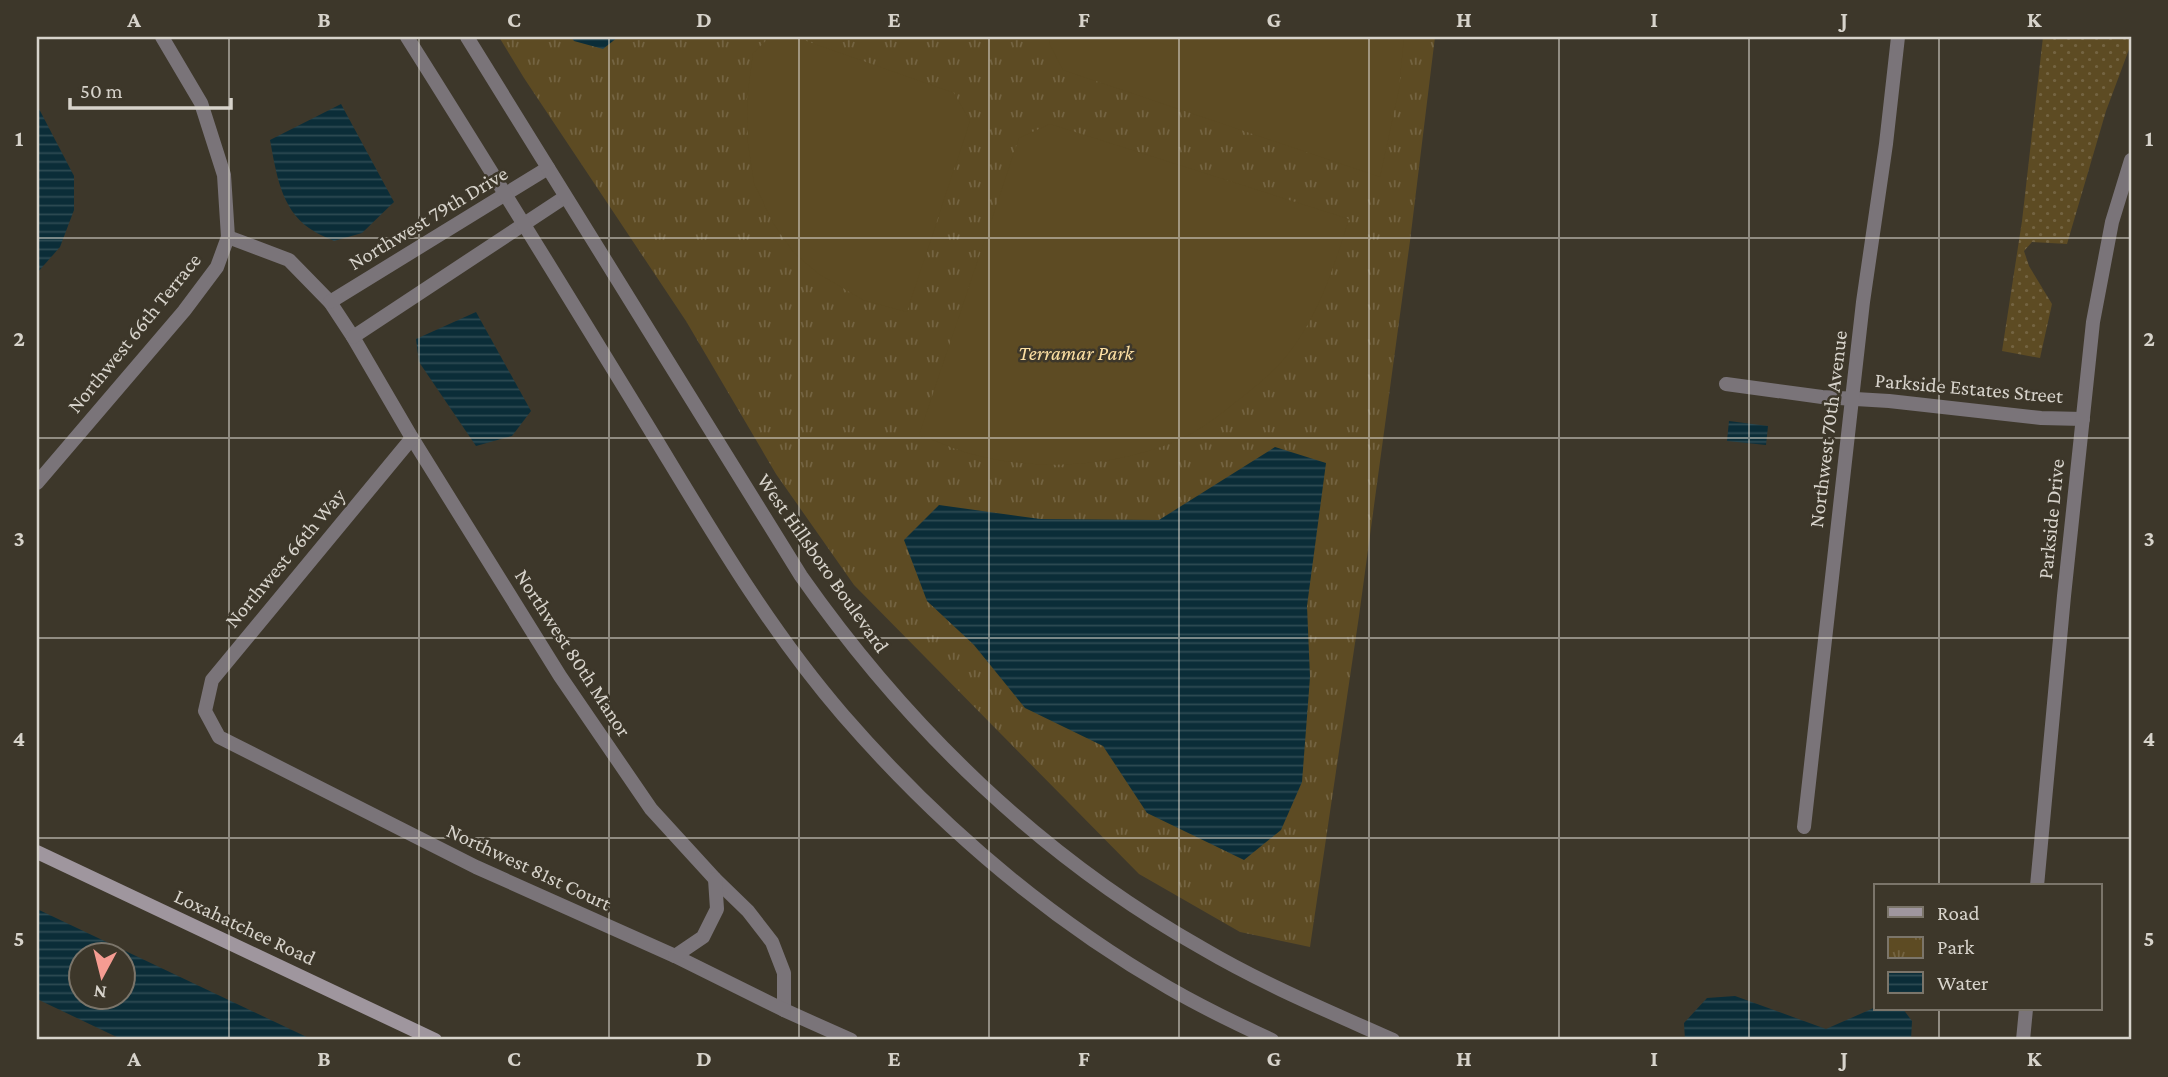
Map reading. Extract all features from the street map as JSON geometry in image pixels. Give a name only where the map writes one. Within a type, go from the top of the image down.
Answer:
[{"type":"main road","name":"Loxahatchee Road","points":[[37,852],[435,1040]]},
{"type":"street","points":[[162,37],[201,103],[223,175],[228,237]]},
{"type":"street","points":[[407,37],[748,587],[815,680],[868,743],[951,826],[1066,921],[1170,988],[1272,1040]]},
{"type":"street","name":"West Hillsboro Boulevard","points":[[467,37],[802,576],[841,633],[945,751],[1032,830],[1098,881],[1167,927],[1200,948],[1283,991],[1393,1040]]},
{"type":"street","name":"Northwest 70th Avenue","points":[[1804,827],[1863,302],[1886,144],[1898,37]]},
{"type":"street","name":"Parkside Drive","points":[[2037,884],[2093,322],[2112,222],[2131,160]]},
{"type":"street","name":"Northwest 79th Drive","points":[[330,302],[548,168]]},
{"type":"street","points":[[353,337],[565,197]]},
{"type":"street","name":"Northwest 80th Manor","points":[[228,237],[289,260],[330,302],[560,676],[651,809],[748,911],[772,942],[784,973],[784,1010]]},
{"type":"street","name":"Northwest 66th Terrace","points":[[37,483],[184,312],[217,267],[228,237]]},
{"type":"street","name":"Parkside Estates Street","points":[[1726,384],[2041,418],[2083,418]]},
{"type":"street","name":"Northwest 66th Way","points":[[205,711],[212,680],[412,438]]},
{"type":"street","name":"Northwest 81st Court","points":[[205,711],[219,737],[476,867],[675,956],[851,1040]]},
{"type":"street","points":[[675,956],[703,937],[717,909],[715,879]]},
{"type":"street","points":[[2023,1040],[2026,1010]]},
{"type":"green space","name":"Terramar Park","points":[[499,37],[1435,37],[1359,616],[1310,947],[1240,932],[1139,874],[854,585],[776,474],[686,321]]},
{"type":"green space","points":[[770,37],[795,37],[954,93],[970,121],[907,312],[863,300],[819,274],[794,253],[773,223],[754,183],[748,144],[747,99],[753,53]]},
{"type":"green space","points":[[1051,37],[1404,37],[1399,89],[1380,177],[1063,70],[1049,43]]},
{"type":"green space","points":[[2043,37],[2131,37],[2131,44],[2106,111],[2067,244],[2032,242],[2024,251],[2029,266],[2052,304],[2040,358],[2002,351],[2022,221]]},
{"type":"green space","points":[[1050,124],[1349,219],[1320,301],[1304,332],[1288,354],[1257,385],[1211,421],[1182,439],[1149,451],[1097,462],[1016,463],[964,452],[919,435],[1019,138]]},
{"type":"water","points":[[571,37],[618,37],[603,49],[574,41]]},
{"type":"water","points":[[341,104],[394,202],[362,233],[334,241],[309,228],[292,211],[281,189],[270,140]]},
{"type":"water","points":[[37,105],[74,176],[74,210],[60,247],[37,273]]},
{"type":"water","points":[[476,312],[531,411],[512,436],[476,446],[419,362],[416,339]]},
{"type":"water","points":[[1729,421],[1768,426],[1766,445],[1727,441]]},
{"type":"water","points":[[1275,447],[1326,463],[1307,606],[1310,677],[1302,782],[1281,830],[1244,860],[1147,813],[1103,746],[1025,708],[974,645],[927,601],[904,540],[939,505],[1040,519],[1159,520]]},
{"type":"water","points":[[37,909],[102,940],[66,940],[66,1010],[136,1010],[136,956],[313,1040],[123,1040],[37,999]]},
{"type":"water","points":[[1735,996],[1826,1029],[1874,1008],[1874,1010],[1904,1010],[1912,1021],[1911,1040],[1685,1040],[1684,1023],[1707,998]]}]
